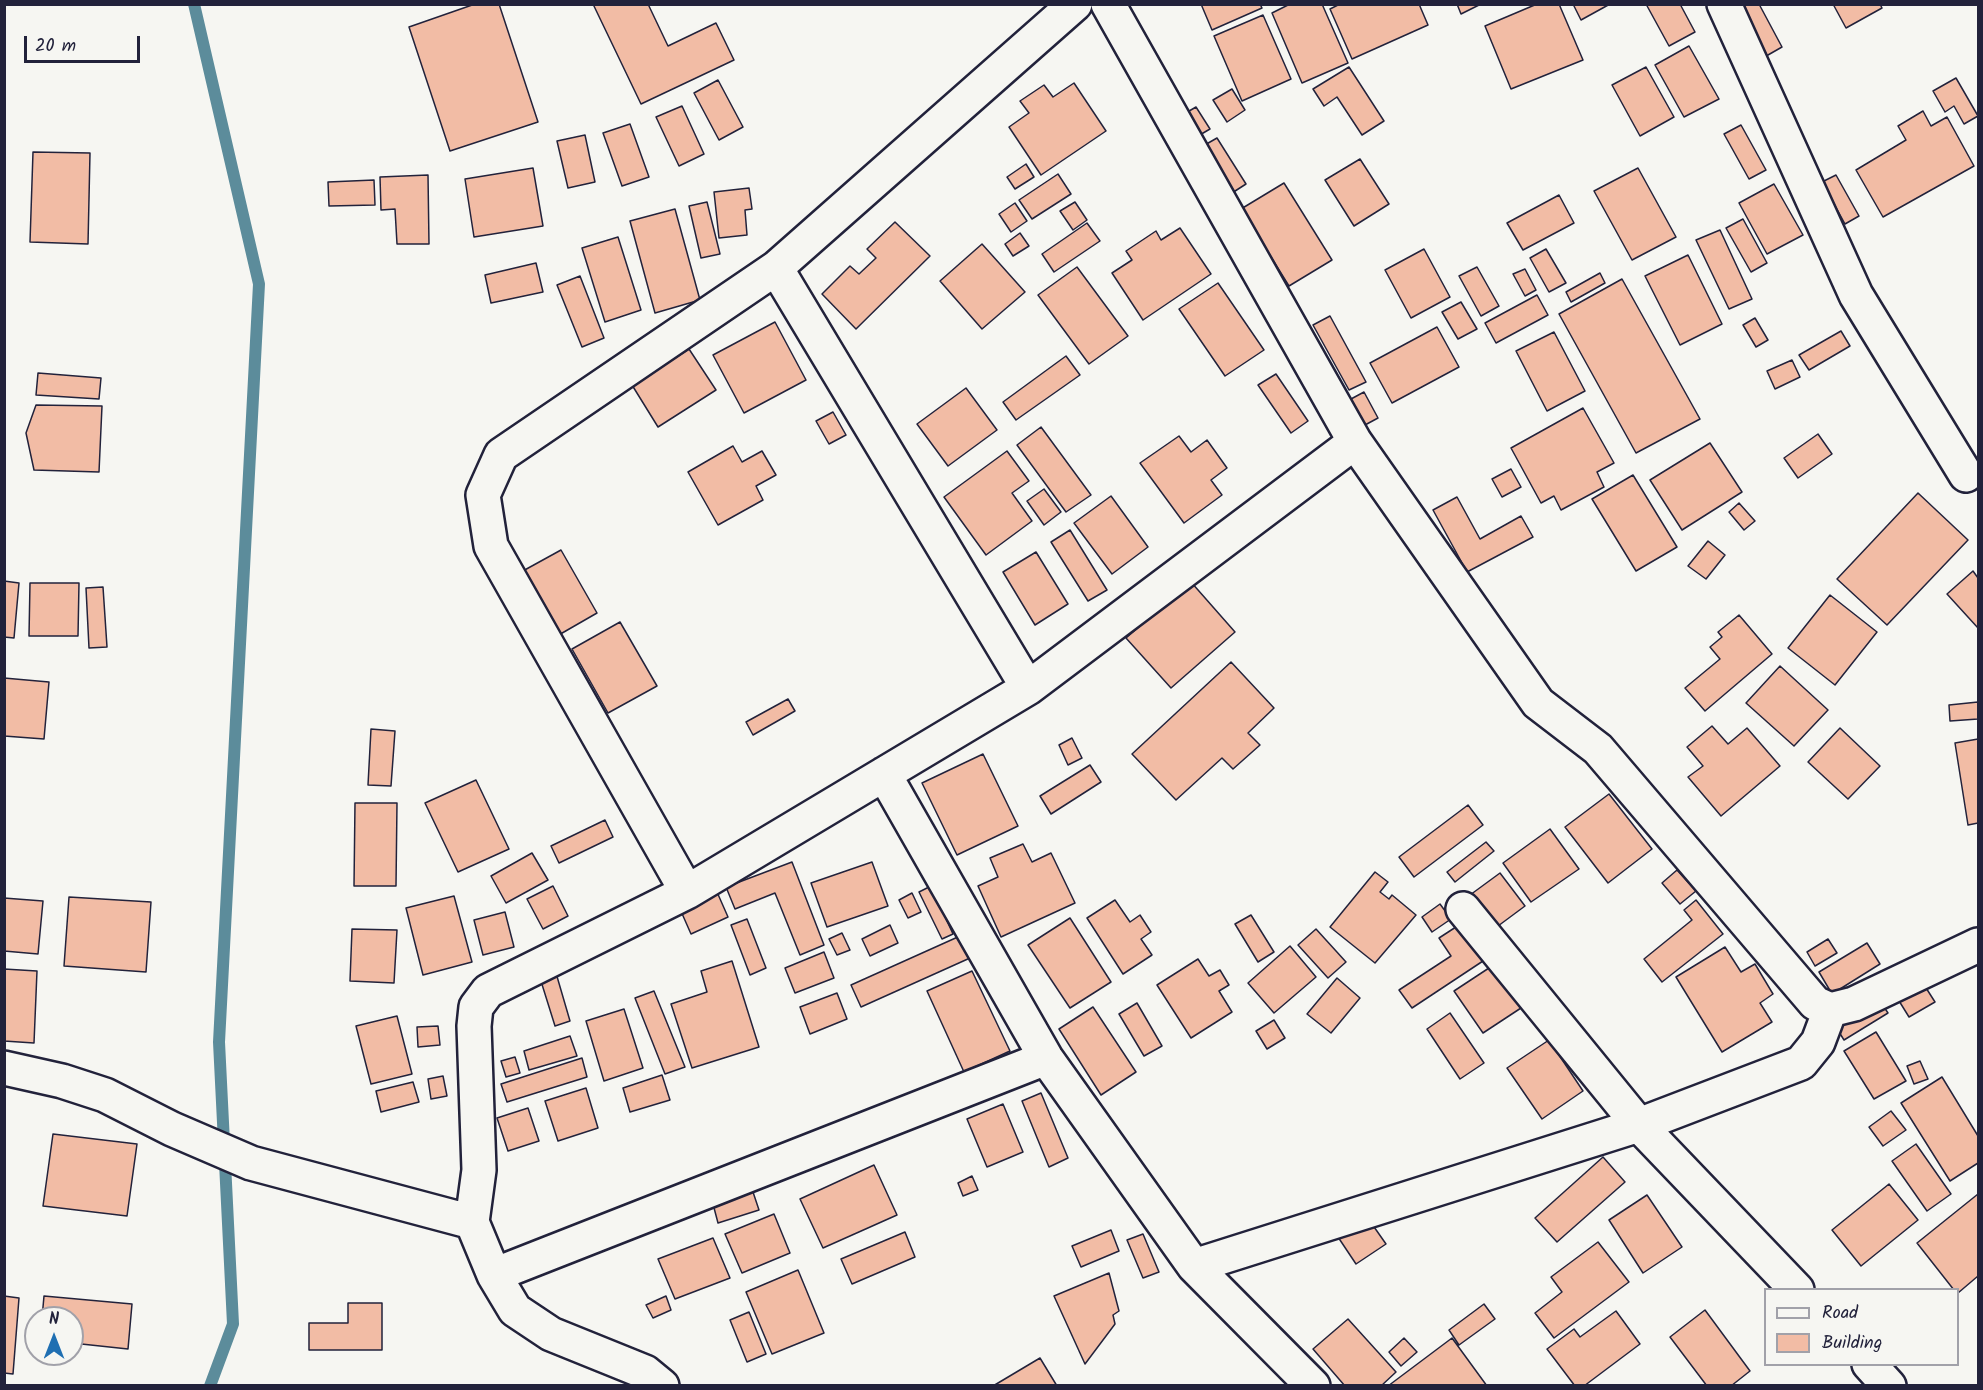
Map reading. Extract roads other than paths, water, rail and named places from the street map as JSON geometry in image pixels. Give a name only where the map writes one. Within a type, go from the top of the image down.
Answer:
[{"type":"street","points":[[687,892],[491,546],[483,495],[501,455],[776,268],[1075,4]]},
{"type":"street","points":[[1108,4],[1354,442],[1538,703],[1598,749],[1815,1003],[1830,1010],[1854,1004],[1978,945]]},
{"type":"street","points":[[1724,4],[1856,295],[1966,475]]},
{"type":"street","points":[[776,268],[1028,688]]},
{"type":"street","points":[[662,1386],[645,1372],[551,1334],[515,1310],[494,1275],[472,1222],[479,1170],[474,1026],[476,1007],[488,991],[687,892],[1028,688],[1354,442]]},
{"type":"street","points":[[884,774],[1046,1058],[1194,1266],[1313,1386]]},
{"type":"street","points":[[1463,909],[1639,1125],[1795,1288]]},
{"type":"street","points":[[1194,1266],[1639,1125],[1801,1063],[1818,1042],[1830,1010]]},
{"type":"street","points":[[494,1275],[1046,1058]]},
{"type":"street","points":[[4,1068],[62,1081],[105,1095],[172,1129],[251,1163],[472,1222]]},
{"type":"street","points":[[1870,1366],[1889,1386]]},
{"type":"waterway","points":[[194,4],[259,284],[219,1042],[233,1324],[210,1386]]}]
